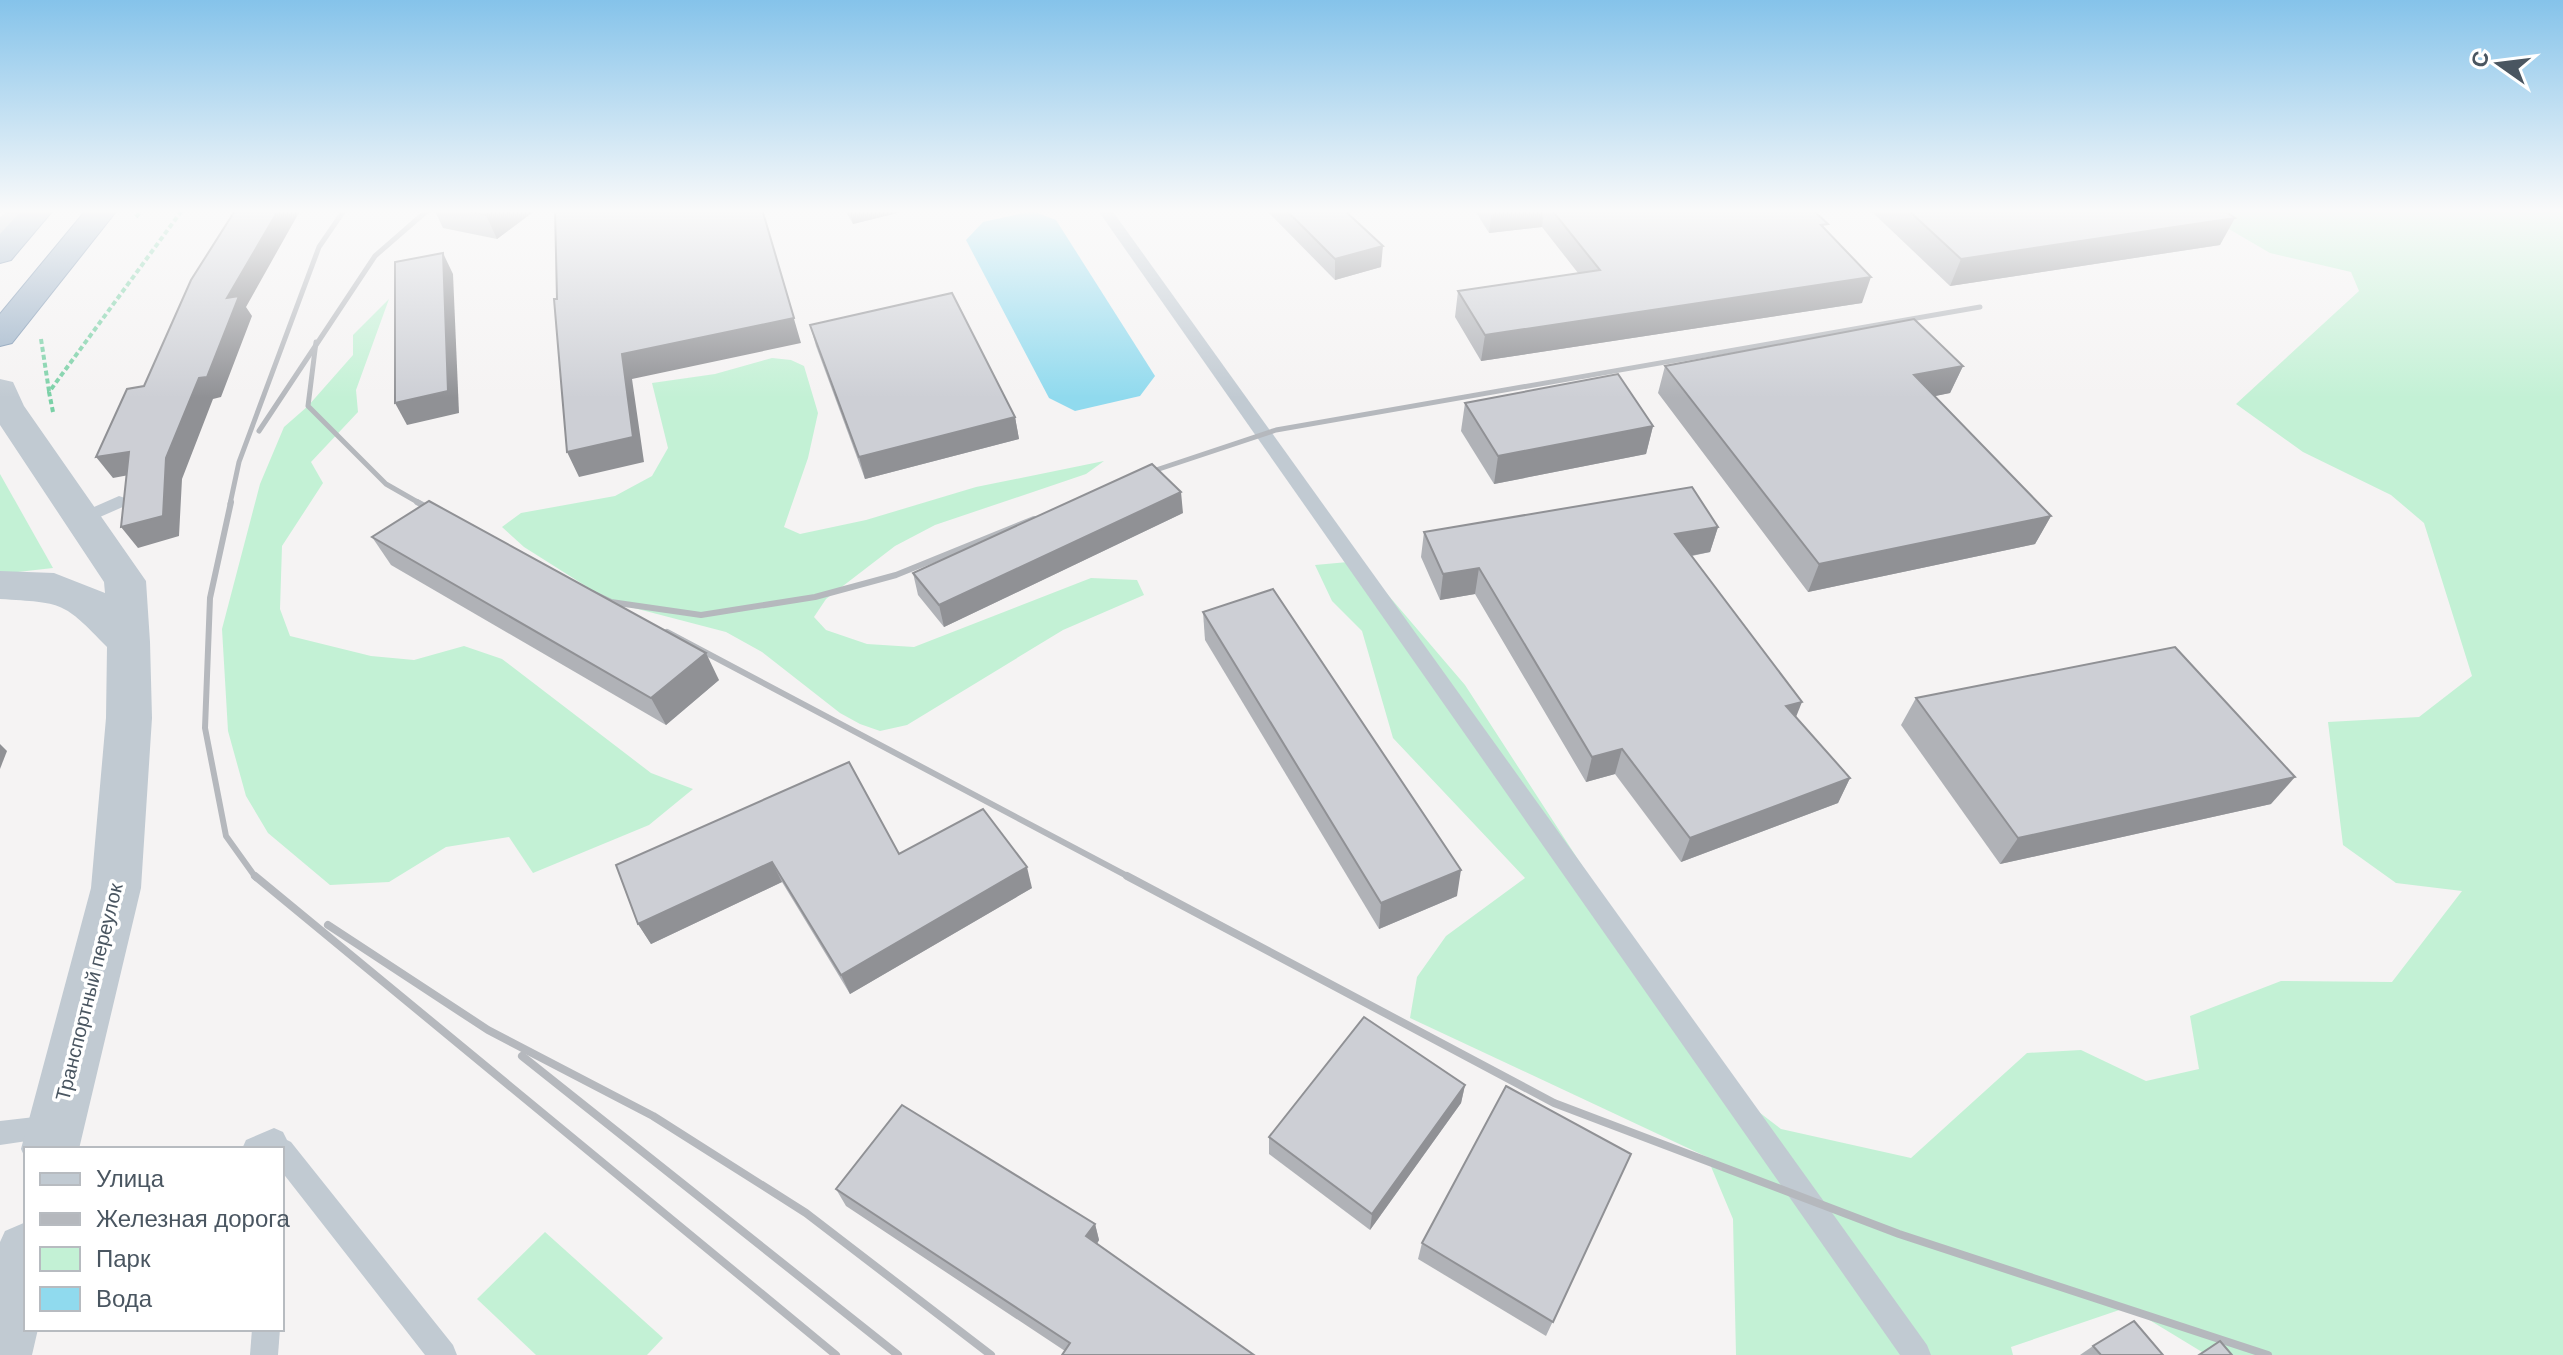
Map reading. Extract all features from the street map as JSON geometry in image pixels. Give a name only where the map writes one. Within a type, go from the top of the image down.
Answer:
[{"type":"highway","points":[[0,336],[52,272]]},
{"type":"street","name":"Транспортный переулок","points":[[0,390],[6,407],[125,581],[135,652],[116,888],[53,1138]]},
{"type":"street","points":[[0,585],[54,588],[87,600],[135,652]]},
{"type":"street","points":[[0,1355],[24,1260]]},
{"type":"lane","points":[[1149,272],[1917,1355]]},
{"type":"lane","points":[[84,518],[119,502]]},
{"type":"lane","points":[[0,1133],[53,1138]]},
{"type":"lane","points":[[284,1161],[443,1355]]},
{"type":"lane","points":[[264,1355],[266,1331]]},
{"type":"path","points":[[49,392],[137,272]]},
{"type":"path","points":[[49,329],[39,341],[53,417]]},
{"type":"green space","points":[[2351,272],[2563,272],[2563,1355],[2207,1355],[2128,1307],[2011,1347],[2013,1355],[1736,1355],[1733,1219],[1707,1157],[1410,1018],[1417,977],[1446,936],[1525,878],[1393,738],[1362,631],[1332,601],[1315,565],[1359,561],[1465,685],[1725,1086],[1781,1129],[1911,1158],[2027,1053],[2081,1050],[2146,1081],[2199,1069],[2190,1016],[2281,981],[2392,982],[2462,891],[2396,883],[2343,845],[2328,722],[2419,717],[2472,676],[2424,523],[2391,495],[2303,452],[2236,404],[2359,291]]},
{"type":"green space","points":[[389,299],[356,390],[358,412],[311,462],[323,483],[282,546],[280,609],[290,636],[371,656],[414,660],[464,646],[502,659],[651,773],[693,789],[649,825],[533,873],[509,837],[446,847],[389,882],[330,885],[268,833],[246,796],[228,731],[222,629],[260,484],[284,427],[308,406],[353,355],[353,335]]},
{"type":"green space","points":[[772,358],[791,360],[804,366],[818,413],[808,458],[784,527],[800,534],[866,520],[976,487],[1104,461],[1086,474],[935,525],[895,546],[826,599],[814,617],[826,630],[867,644],[914,647],[1091,578],[1137,580],[1144,595],[1063,630],[907,725],[880,731],[840,713],[762,652],[726,632],[611,602],[524,547],[502,527],[521,513],[615,496],[652,476],[668,448],[652,383],[715,374]]},
{"type":"green space","points":[[0,474],[53,568],[0,574]]},
{"type":"green space","points":[[545,1232],[663,1338],[647,1355],[536,1355],[477,1299]]},
{"type":"water","points":[[983,272],[1089,272],[1155,376],[1140,396],[1075,411],[1049,398]]},
{"type":"building","points":[[196,272],[242,272],[227,298],[239,296],[207,377],[199,378],[166,458],[163,516],[121,527],[129,452],[96,457],[127,389],[144,386]]},
{"type":"building","points":[[395,272],[444,272],[448,391],[395,403]]},
{"type":"building","points":[[556,272],[781,272],[794,318],[622,354],[633,437],[567,452],[554,299],[557,299]]},
{"type":"building","points":[[1585,272],[1866,272],[1871,277],[1485,335],[1458,291]]},
{"type":"building","points":[[952,293],[1015,417],[859,457],[810,325]]},
{"type":"building","points":[[1914,319],[1963,366],[1914,375],[2051,516],[1819,564],[1665,366]]},
{"type":"building","points":[[1618,374],[1653,426],[1498,456],[1465,403]]},
{"type":"building","points":[[1152,464],[1181,492],[939,605],[913,573]]},
{"type":"building","points":[[1692,487],[1718,527],[1675,534],[1802,702],[1786,706],[1850,778],[1690,838],[1622,749],[1592,757],[1479,568],[1443,574],[1424,532]]},
{"type":"building","points":[[429,501],[706,653],[651,698],[372,537]]},
{"type":"building","points":[[1273,589],[1461,870],[1381,903],[1203,612]]},
{"type":"building","points":[[2175,647],[2295,777],[2018,838],[1916,698]]},
{"type":"building","points":[[849,762],[899,854],[983,809],[1027,867],[841,975],[772,862],[638,924],[616,865]]},
{"type":"building","points":[[1364,1017],[1465,1085],[1372,1214],[1269,1137]]},
{"type":"building","points":[[1506,1086],[1631,1154],[1553,1322],[1422,1243]]},
{"type":"building","points":[[902,1105],[1095,1224],[1086,1236],[1254,1355],[1062,1355],[1070,1343],[836,1189]]},
{"type":"building","points":[[2134,1321],[2163,1355],[2101,1355],[2093,1346]]},
{"type":"building","points":[[2220,1341],[2232,1355],[2199,1355]]},
{"type":"railway","points":[[230,504],[239,462],[310,272]]},
{"type":"railway","points":[[316,346],[364,272]]},
{"type":"railway","points":[[1138,476],[1276,430],[1980,307]]},
{"type":"railway","points":[[259,431],[316,346]]},
{"type":"railway","points":[[316,346],[308,406],[386,484],[421,504]]},
{"type":"railway","points":[[231,502],[210,598],[205,728],[226,836],[256,878]]},
{"type":"railway","points":[[417,502],[443,516]]},
{"type":"railway","points":[[592,593],[611,602],[701,615],[815,597],[896,575],[1034,519]]},
{"type":"railway","points":[[667,632],[1131,878]]},
{"type":"railway","points":[[255,876],[836,1355]]},
{"type":"railway","points":[[1127,876],[1554,1103],[1899,1234],[2268,1355]]},
{"type":"railway","points":[[328,925],[488,1030],[653,1116],[806,1213],[991,1355]]},
{"type":"railway","points":[[522,1056],[898,1355]]}]
